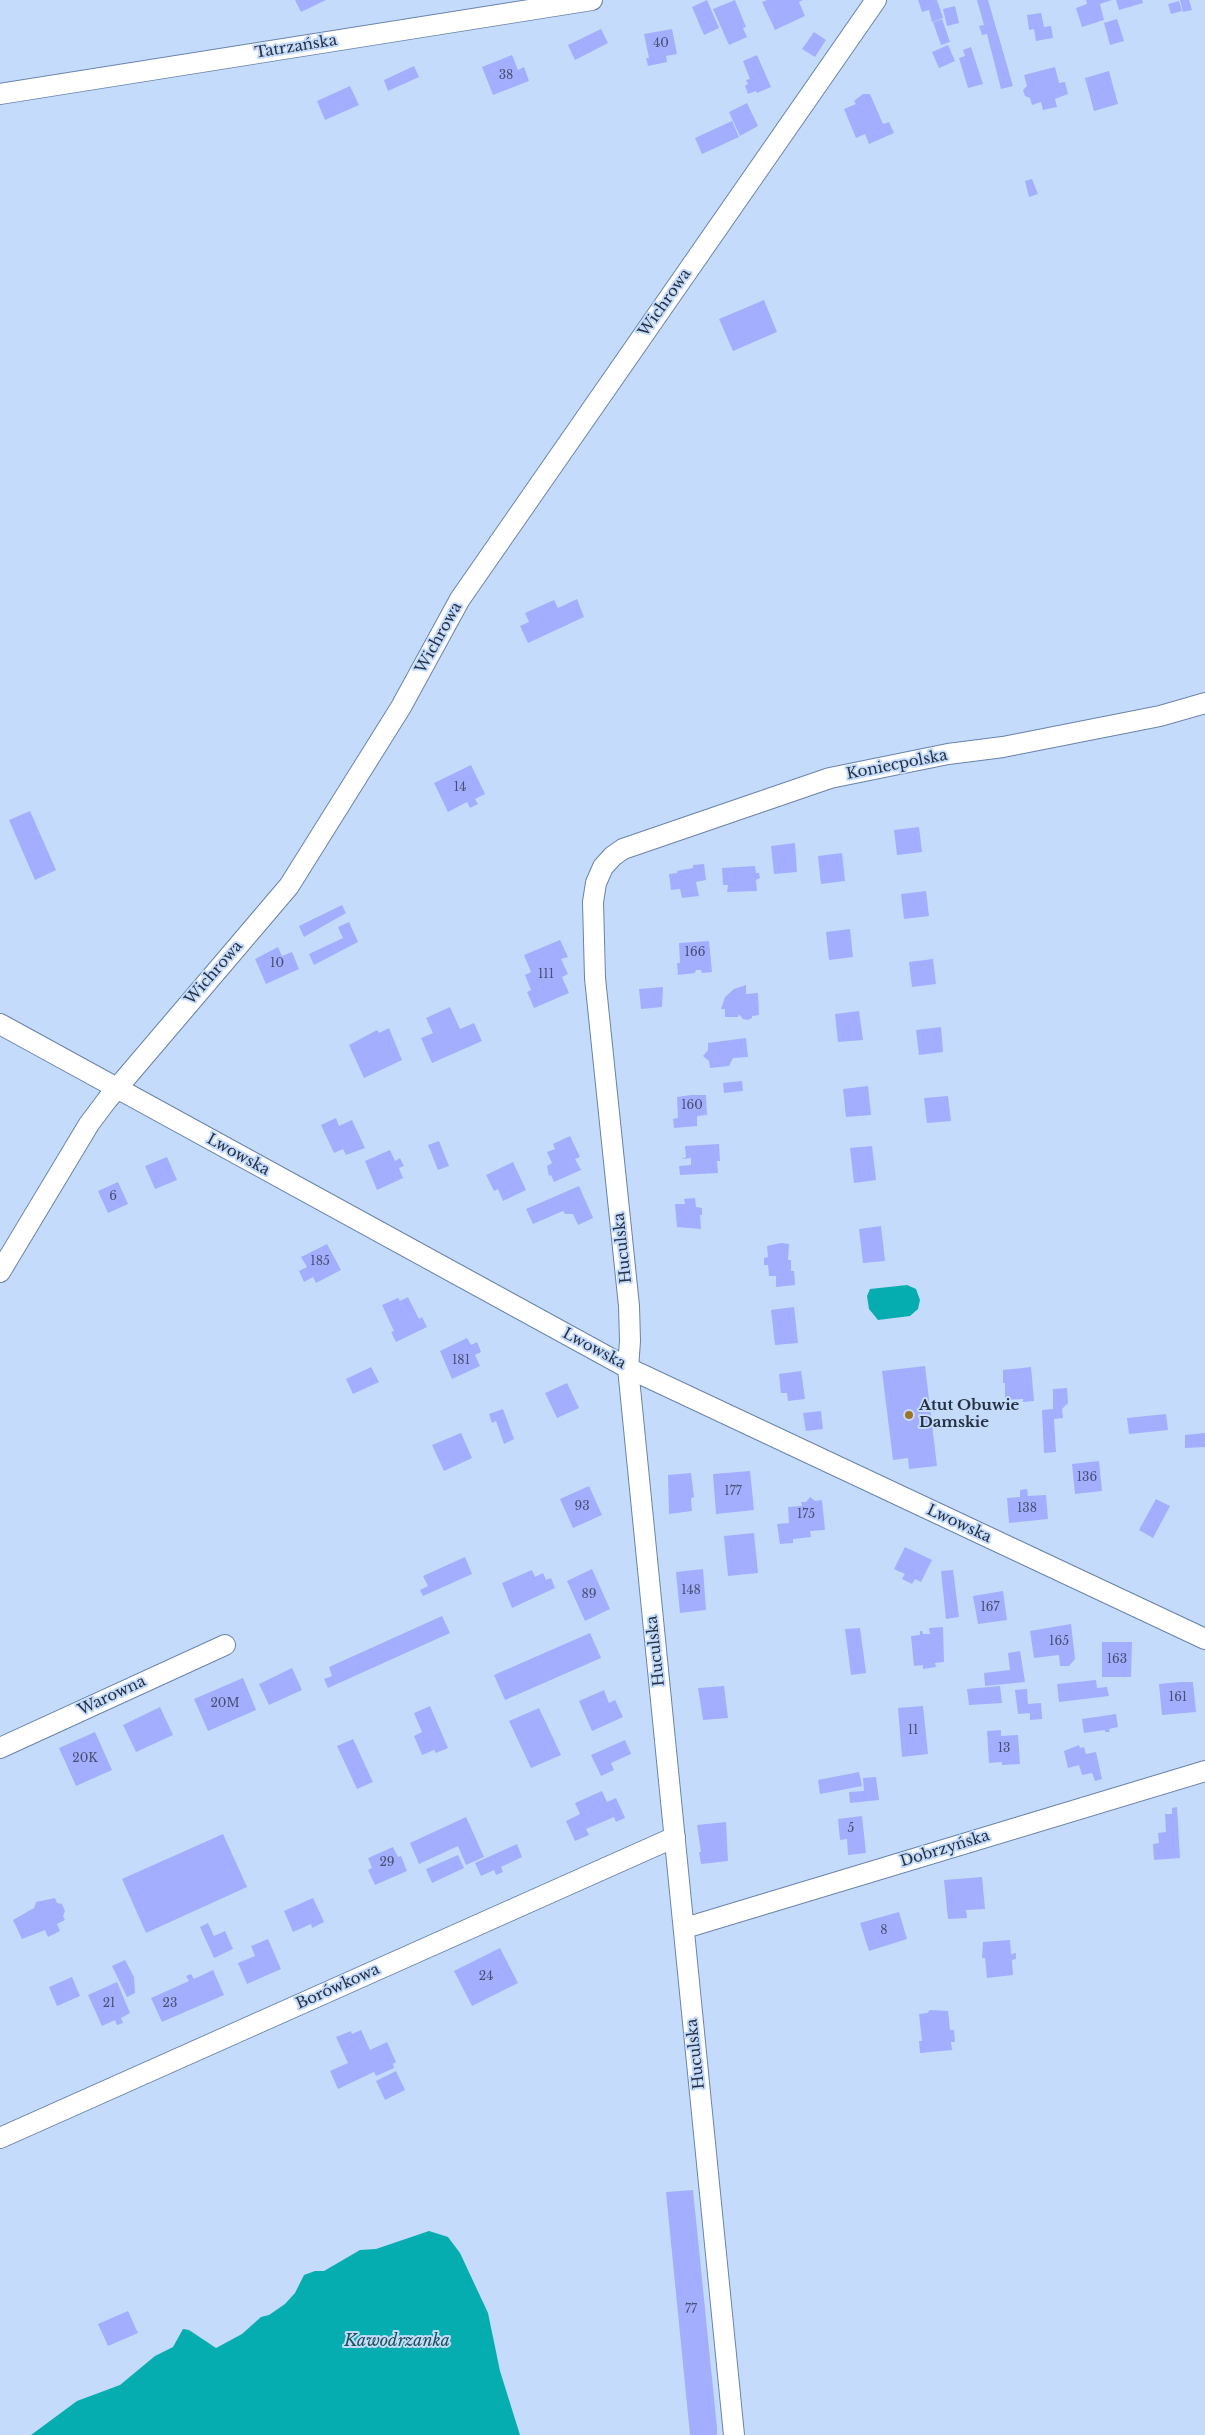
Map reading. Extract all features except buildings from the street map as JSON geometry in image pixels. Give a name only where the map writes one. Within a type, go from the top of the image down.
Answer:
[{"type":"street","name":"Tatrzańska","points":[[0,94],[592,0]]},
{"type":"street","name":"Wichrowa","points":[[0,1272],[9,1247],[89,1124],[115,1088],[289,886],[401,707],[460,599],[876,0]]},
{"type":"street","name":"Koniecpolska","points":[[603,867],[623,848],[830,778],[1160,716],[1205,703]]},
{"type":"street","name":"Huculska","points":[[603,867],[596,883],[593,902],[595,978],[629,1306],[630,1341],[628,1368],[734,2435]]},
{"type":"street","name":"Lwowska","points":[[0,1024],[628,1368],[1205,1639]]},
{"type":"street","name":"Warowna","points":[[0,1748],[225,1645]]},
{"type":"street","name":"Dobrzyńska","points":[[685,1928],[1205,1771]]},
{"type":"street","name":"Borówkowa","points":[[0,2138],[675,1837]]},
{"type":"water","points":[[907,1285],[916,1289],[920,1300],[918,1309],[910,1316],[878,1320],[869,1309],[867,1296],[870,1289]]},
{"type":"water","name":"Kawodrzanka","points":[[429,2231],[448,2237],[460,2253],[488,2313],[500,2371],[520,2435],[31,2435],[77,2401],[120,2385],[155,2356],[173,2347],[183,2329],[189,2330],[216,2348],[242,2334],[261,2317],[269,2315],[285,2304],[295,2293],[304,2275],[315,2271],[324,2271],[360,2250],[376,2249]]},
{"type":"place","name":"Atut Obuwie Damskie","points":[[909,1415]]}]
